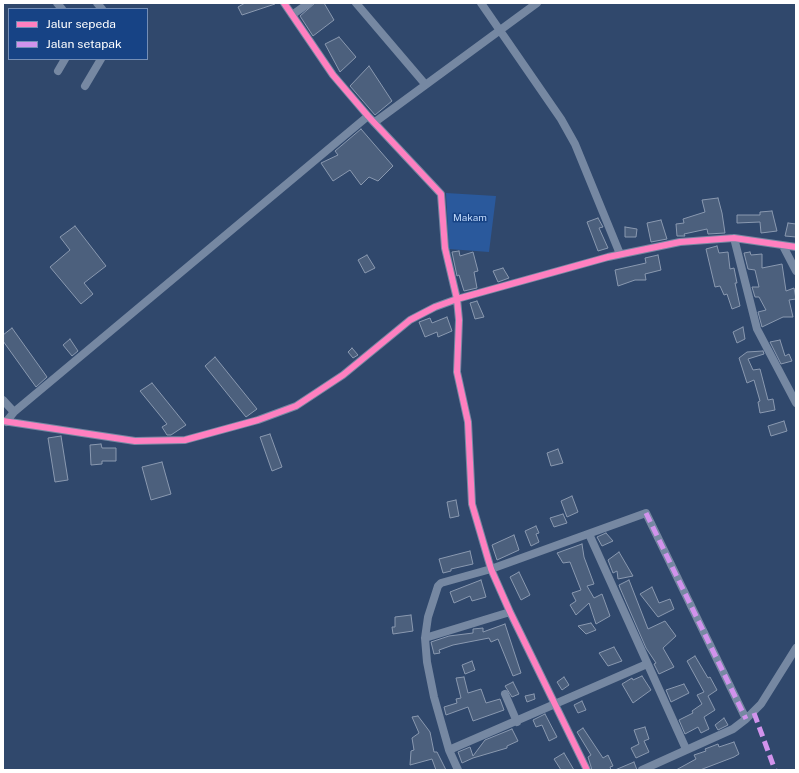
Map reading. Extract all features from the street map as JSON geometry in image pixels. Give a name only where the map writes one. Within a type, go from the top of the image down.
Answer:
[{"type":"street","points":[[284,3],[333,75],[368,116],[441,194],[445,248],[457,299],[459,330],[457,372],[468,422],[472,498],[491,568],[510,612],[587,770]]},
{"type":"street","points":[[292,15],[309,3]]},
{"type":"street","points":[[356,3],[425,84]]},
{"type":"street","points":[[481,3],[560,118],[575,144],[620,254]]},
{"type":"street","points":[[375,122],[536,3]]},
{"type":"street","points":[[58,71],[64,60]]},
{"type":"street","points":[[85,86],[100,60]]},
{"type":"street","points":[[4,421],[368,116]]},
{"type":"street","points":[[734,238],[755,325],[796,404]]},
{"type":"street","points":[[4,421],[135,440],[185,440],[221,431],[296,406],[343,375],[410,320],[435,307],[457,299],[620,254],[680,242],[734,238],[796,247]]},
{"type":"street","points":[[783,246],[796,271]]},
{"type":"street","points":[[3,400],[14,412]]},
{"type":"street","points":[[458,770],[449,750],[434,697],[425,638],[428,617],[438,586],[441,583],[491,568],[646,513],[746,719]]},
{"type":"street","points":[[589,534],[686,749]]},
{"type":"street","points":[[425,638],[510,612]]},
{"type":"street","points":[[642,770],[733,729],[746,719],[761,704],[796,648]]},
{"type":"street","points":[[449,750],[517,722],[555,703],[647,664]]},
{"type":"street","points":[[505,694],[517,722]]},
{"type":"green space","name":"Makam","points":[[446,193],[496,196],[489,252],[449,249]]},
{"type":"building","points":[[245,3],[275,4],[242,15],[238,7]]},
{"type":"building","points":[[315,3],[324,3],[334,20],[313,36],[300,16]]},
{"type":"building","points":[[339,37],[356,57],[340,72],[325,44]]},
{"type":"building","points":[[369,66],[392,101],[375,115],[350,86]]},
{"type":"building","points":[[361,129],[393,166],[378,181],[369,177],[361,185],[350,170],[333,181],[321,163],[338,155],[335,151]]},
{"type":"building","points":[[718,198],[725,233],[708,234],[707,229],[684,234],[685,236],[677,236],[676,224],[684,223],[683,219],[705,212],[702,200]]},
{"type":"building","points":[[772,211],[777,231],[761,233],[760,222],[737,223],[737,215],[760,215],[760,212]]},
{"type":"building","points":[[598,218],[603,227],[599,228],[608,248],[598,251],[587,222]]},
{"type":"building","points":[[661,220],[667,239],[651,242],[647,223]]},
{"type":"building","points":[[788,223],[796,224],[796,237],[785,236]]},
{"type":"building","points":[[75,226],[106,266],[84,283],[93,294],[81,304],[50,267],[70,250],[60,237]]},
{"type":"building","points":[[625,227],[637,229],[636,237],[625,237]]},
{"type":"building","points":[[717,246],[719,253],[728,252],[730,269],[734,268],[737,283],[735,283],[740,306],[732,309],[727,294],[724,295],[720,286],[715,287],[706,249]]},
{"type":"building","points":[[459,251],[460,256],[473,252],[478,271],[474,272],[477,288],[464,291],[459,275],[457,276],[452,252]]},
{"type":"building","points":[[750,252],[751,255],[762,254],[762,268],[782,264],[786,291],[794,288],[796,299],[789,300],[793,317],[783,317],[762,327],[758,312],[766,310],[759,297],[755,297],[752,287],[759,287],[755,270],[748,269],[744,253]]},
{"type":"building","points":[[367,255],[375,268],[365,273],[358,260]]},
{"type":"building","points":[[658,255],[661,270],[645,274],[646,280],[635,280],[618,286],[615,270],[646,263],[645,258]]},
{"type":"building","points":[[503,268],[509,278],[498,282],[493,271]]},
{"type":"building","points":[[477,301],[484,317],[475,319],[470,303]]},
{"type":"building","points":[[447,317],[452,331],[438,337],[437,332],[425,337],[419,322],[430,318],[432,323]]},
{"type":"building","points":[[743,327],[745,339],[737,343],[733,332]]},
{"type":"building","points":[[12,328],[47,377],[36,387],[3,341],[3,335]]},
{"type":"building","points":[[70,339],[78,351],[72,356],[63,345]]},
{"type":"building","points":[[780,340],[785,356],[789,354],[792,361],[781,364],[770,342]]},
{"type":"building","points":[[352,348],[358,355],[353,358],[348,352]]},
{"type":"building","points":[[763,351],[764,354],[748,359],[753,370],[760,369],[768,400],[773,399],[775,410],[760,413],[758,402],[760,401],[754,380],[747,383],[739,358],[747,352]]},
{"type":"building","points":[[215,357],[257,409],[246,417],[205,366]]},
{"type":"building","points":[[152,383],[186,425],[171,435],[167,435],[162,427],[167,424],[140,391]]},
{"type":"building","points":[[784,421],[787,431],[771,436],[768,426]]},
{"type":"building","points":[[270,434],[282,467],[272,471],[260,437]]},
{"type":"building","points":[[61,436],[68,480],[55,482],[48,438]]},
{"type":"building","points":[[101,444],[102,448],[116,448],[116,461],[102,461],[102,464],[91,465],[90,445]]},
{"type":"building","points":[[558,449],[563,463],[551,466],[547,453]]},
{"type":"building","points":[[162,462],[171,494],[151,500],[142,467]]},
{"type":"building","points":[[572,496],[578,512],[567,517],[561,501]]},
{"type":"building","points":[[456,500],[459,516],[450,518],[447,502]]},
{"type":"building","points":[[563,514],[567,523],[554,527],[550,518]]},
{"type":"building","points":[[536,526],[539,533],[536,534],[539,542],[531,546],[525,531]]},
{"type":"building","points":[[606,533],[613,541],[602,546],[597,537]]},
{"type":"building","points":[[514,535],[519,550],[497,560],[492,545]]},
{"type":"building","points":[[582,544],[584,557],[594,584],[587,586],[594,598],[602,594],[610,616],[596,624],[589,603],[576,615],[570,605],[576,601],[572,593],[581,590],[570,562],[563,563],[557,553]]},
{"type":"building","points":[[470,551],[473,564],[451,569],[451,571],[443,573],[439,559]]},
{"type":"building","points":[[619,552],[633,576],[618,579],[617,571],[613,573],[608,560]]},
{"type":"building","points":[[519,572],[530,595],[521,600],[510,577]]},
{"type":"building","points":[[481,580],[486,597],[472,601],[470,596],[454,603],[450,592]]},
{"type":"building","points":[[629,580],[648,629],[665,621],[676,636],[663,648],[674,667],[659,674],[654,664],[656,663],[646,648],[619,585]]},
{"type":"building","points":[[652,587],[659,603],[670,599],[674,609],[658,617],[640,594]]},
{"type":"building","points":[[411,615],[413,631],[393,634],[392,627],[395,627],[395,617]]},
{"type":"building","points":[[591,623],[596,630],[586,634],[578,626]]},
{"type":"building","points":[[505,624],[521,673],[513,676],[498,639],[491,642],[489,638],[453,645],[439,650],[440,653],[434,654],[431,642],[449,636],[473,633],[473,629],[483,628],[483,632]]},
{"type":"building","points":[[614,647],[622,661],[608,666],[599,653]]},
{"type":"building","points":[[695,656],[717,690],[708,696],[715,710],[704,717],[709,729],[701,733],[698,727],[685,734],[679,720],[693,713],[692,711],[702,704],[697,695],[704,692],[687,661]]},
{"type":"building","points":[[472,661],[475,670],[465,674],[462,665]]},
{"type":"building","points":[[642,676],[651,690],[633,703],[622,684],[632,678],[633,680]]},
{"type":"building","points":[[464,677],[468,693],[481,689],[486,703],[500,699],[504,710],[473,721],[468,707],[446,715],[444,707],[457,703],[456,699],[461,698],[456,678]]},
{"type":"building","points":[[564,677],[569,685],[562,690],[557,682]]},
{"type":"building","points":[[513,682],[519,694],[512,697],[505,686]]},
{"type":"building","points":[[684,684],[689,693],[671,702],[666,690]]},
{"type":"building","points":[[534,694],[535,699],[527,702],[525,696]]},
{"type":"building","points":[[582,701],[586,710],[578,713],[574,705]]},
{"type":"building","points":[[545,714],[557,737],[549,741],[542,725],[536,727],[533,720]]},
{"type":"building","points":[[418,716],[430,732],[434,752],[437,752],[446,770],[436,770],[432,759],[410,765],[411,751],[414,750],[412,738],[419,733],[412,717]]},
{"type":"building","points":[[724,718],[728,725],[718,730],[715,725]]},
{"type":"building","points":[[645,727],[649,739],[644,741],[649,752],[636,758],[631,748],[639,744],[634,730]]},
{"type":"building","points":[[583,728],[603,758],[608,755],[613,766],[610,767],[611,770],[592,770],[588,757],[591,755],[577,732]]},
{"type":"building","points":[[512,729],[518,741],[507,746],[507,748],[473,758],[462,763],[458,752],[470,747],[473,756],[485,740]]},
{"type":"building","points":[[734,742],[739,754],[734,757],[700,770],[676,770],[696,759],[694,755],[706,751],[705,749],[718,744],[719,747]]},
{"type":"building","points":[[564,753],[574,770],[561,770],[554,759]]},
{"type":"building","points":[[634,762],[637,770],[615,770]]},
{"type":"marked path","points":[[646,513],[746,719]]},
{"type":"marked path","points":[[754,713],[775,770]]},
{"type":"cycle path","points":[[284,3],[333,75],[368,116],[441,194],[445,248],[457,299],[459,320],[457,372],[468,422],[472,504],[491,569],[510,612],[587,770]]},
{"type":"cycle path","points":[[3,421],[135,441],[185,440],[258,420],[296,406],[343,375],[410,320],[435,307],[457,299],[608,257],[680,242],[734,238],[796,247]]}]
